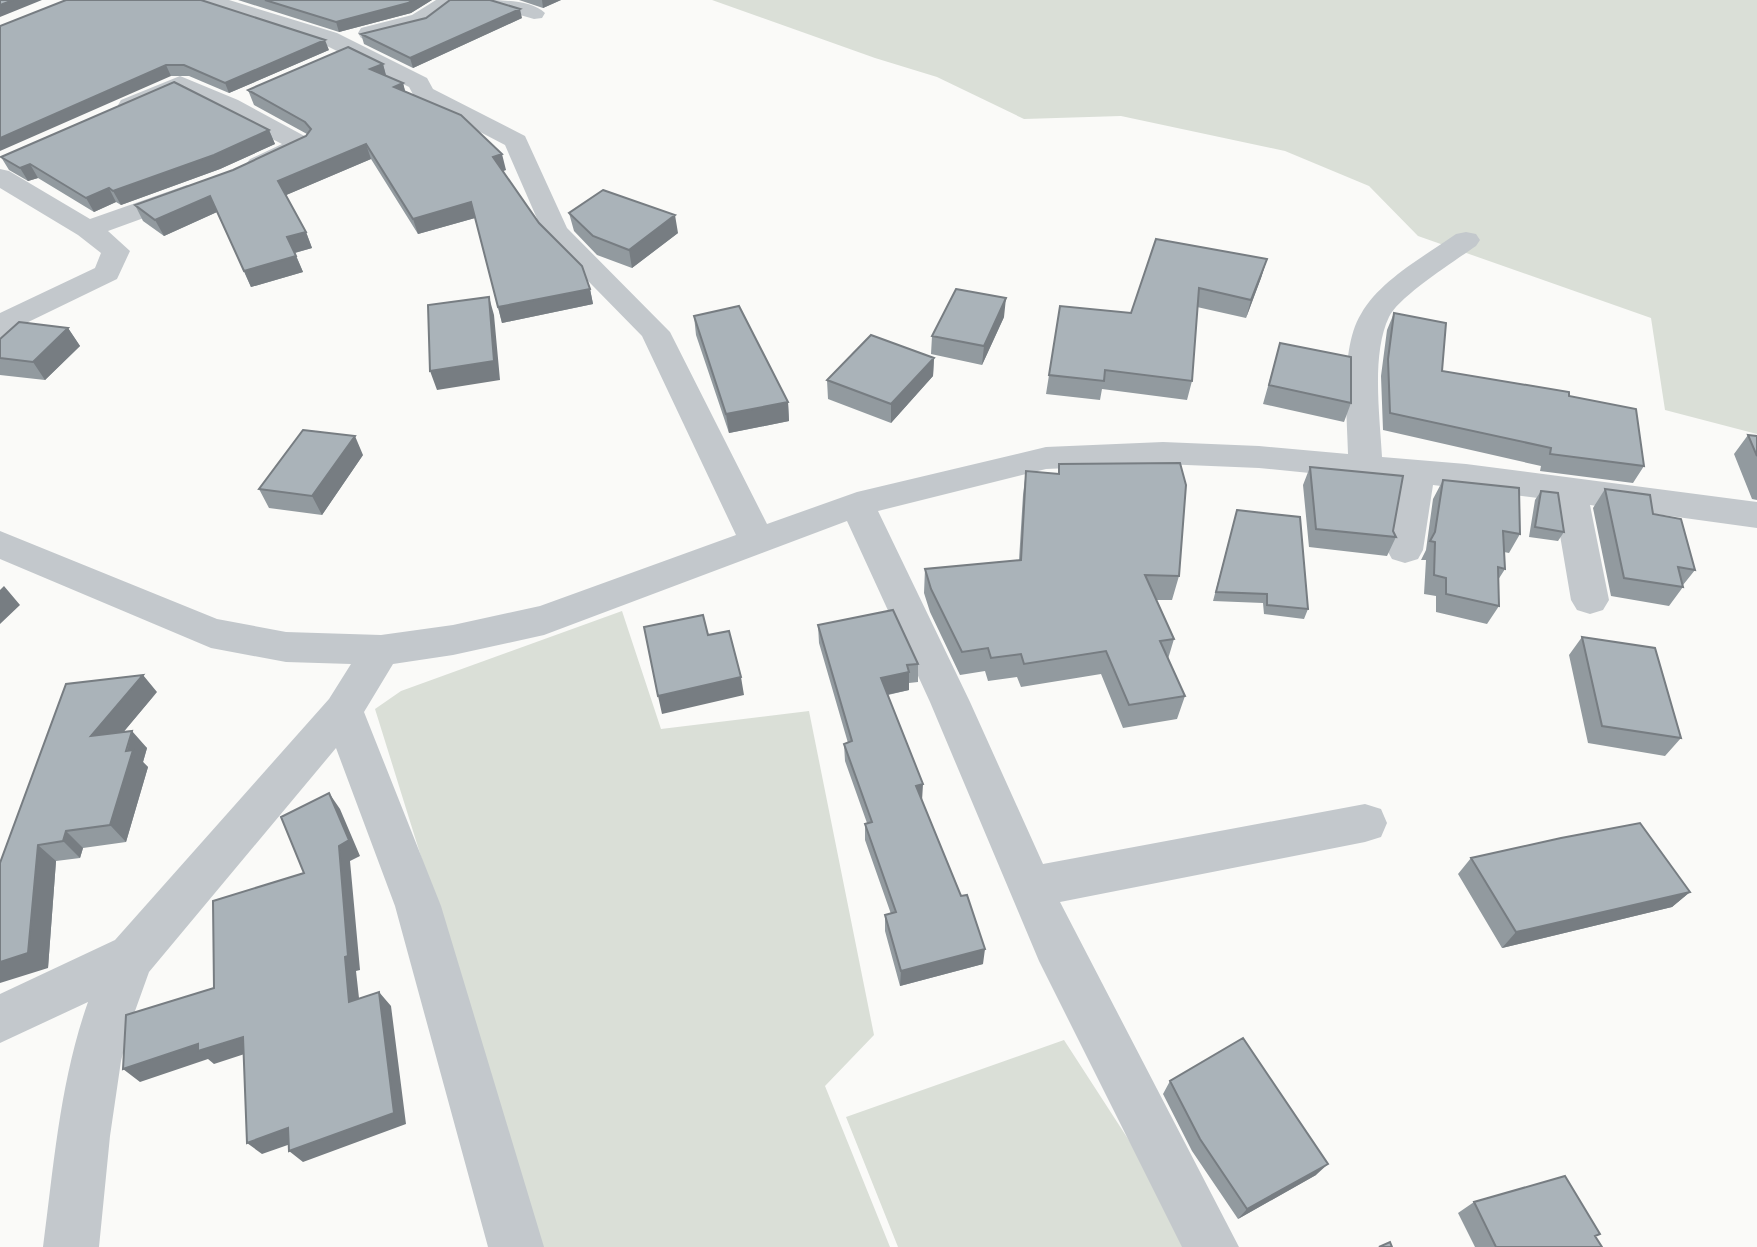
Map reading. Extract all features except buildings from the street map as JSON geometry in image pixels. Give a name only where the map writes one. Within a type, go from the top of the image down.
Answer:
[{"type":"street","points":[[207,0],[250,13],[419,83],[422,93],[516,141],[555,231],[654,332],[758,542]]},
{"type":"street","points":[[250,13],[276,0]]},
{"type":"street","points":[[340,51],[420,20],[451,0]]},
{"type":"street","points":[[493,0],[534,13]]},
{"type":"street","points":[[108,115],[180,83],[229,105],[301,144],[242,172]]},
{"type":"street","points":[[229,105],[254,94]]},
{"type":"street","points":[[0,329],[8,321],[107,273],[116,251],[4,166]]},
{"type":"street","points":[[88,229],[204,187]]},
{"type":"street","points":[[1365,467],[1363,371],[1374,313],[1425,268],[1466,240]]},
{"type":"street","points":[[0,544],[211,633],[286,648],[381,650],[453,640],[544,620],[857,504],[1046,457],[1163,453],[1259,457],[1418,472],[1757,515]]},
{"type":"street","points":[[1405,550],[1418,472]]},
{"type":"street","points":[[1570,491],[1590,600]]},
{"type":"street","points":[[857,504],[950,702],[1056,945],[1211,1247]]},
{"type":"street","points":[[71,1247],[90,1091],[113,992],[132,956],[343,711],[381,650]]},
{"type":"street","points":[[343,711],[418,906],[516,1247]]},
{"type":"street","points":[[1030,887],[1365,823]]},
{"type":"street","points":[[0,1019],[132,956]]},
{"type":"shaded area","points":[[712,0],[1757,0],[1757,434],[1665,410],[1651,318],[1418,236],[1369,186],[1285,151],[1121,116],[1024,119],[937,77]]},
{"type":"shaded area","points":[[622,611],[661,729],[809,711],[874,1035],[825,1086],[890,1247],[536,1247],[519,1171],[375,709],[401,691]]},
{"type":"shaded area","points":[[1064,1040],[1198,1247],[898,1247],[846,1117]]}]
